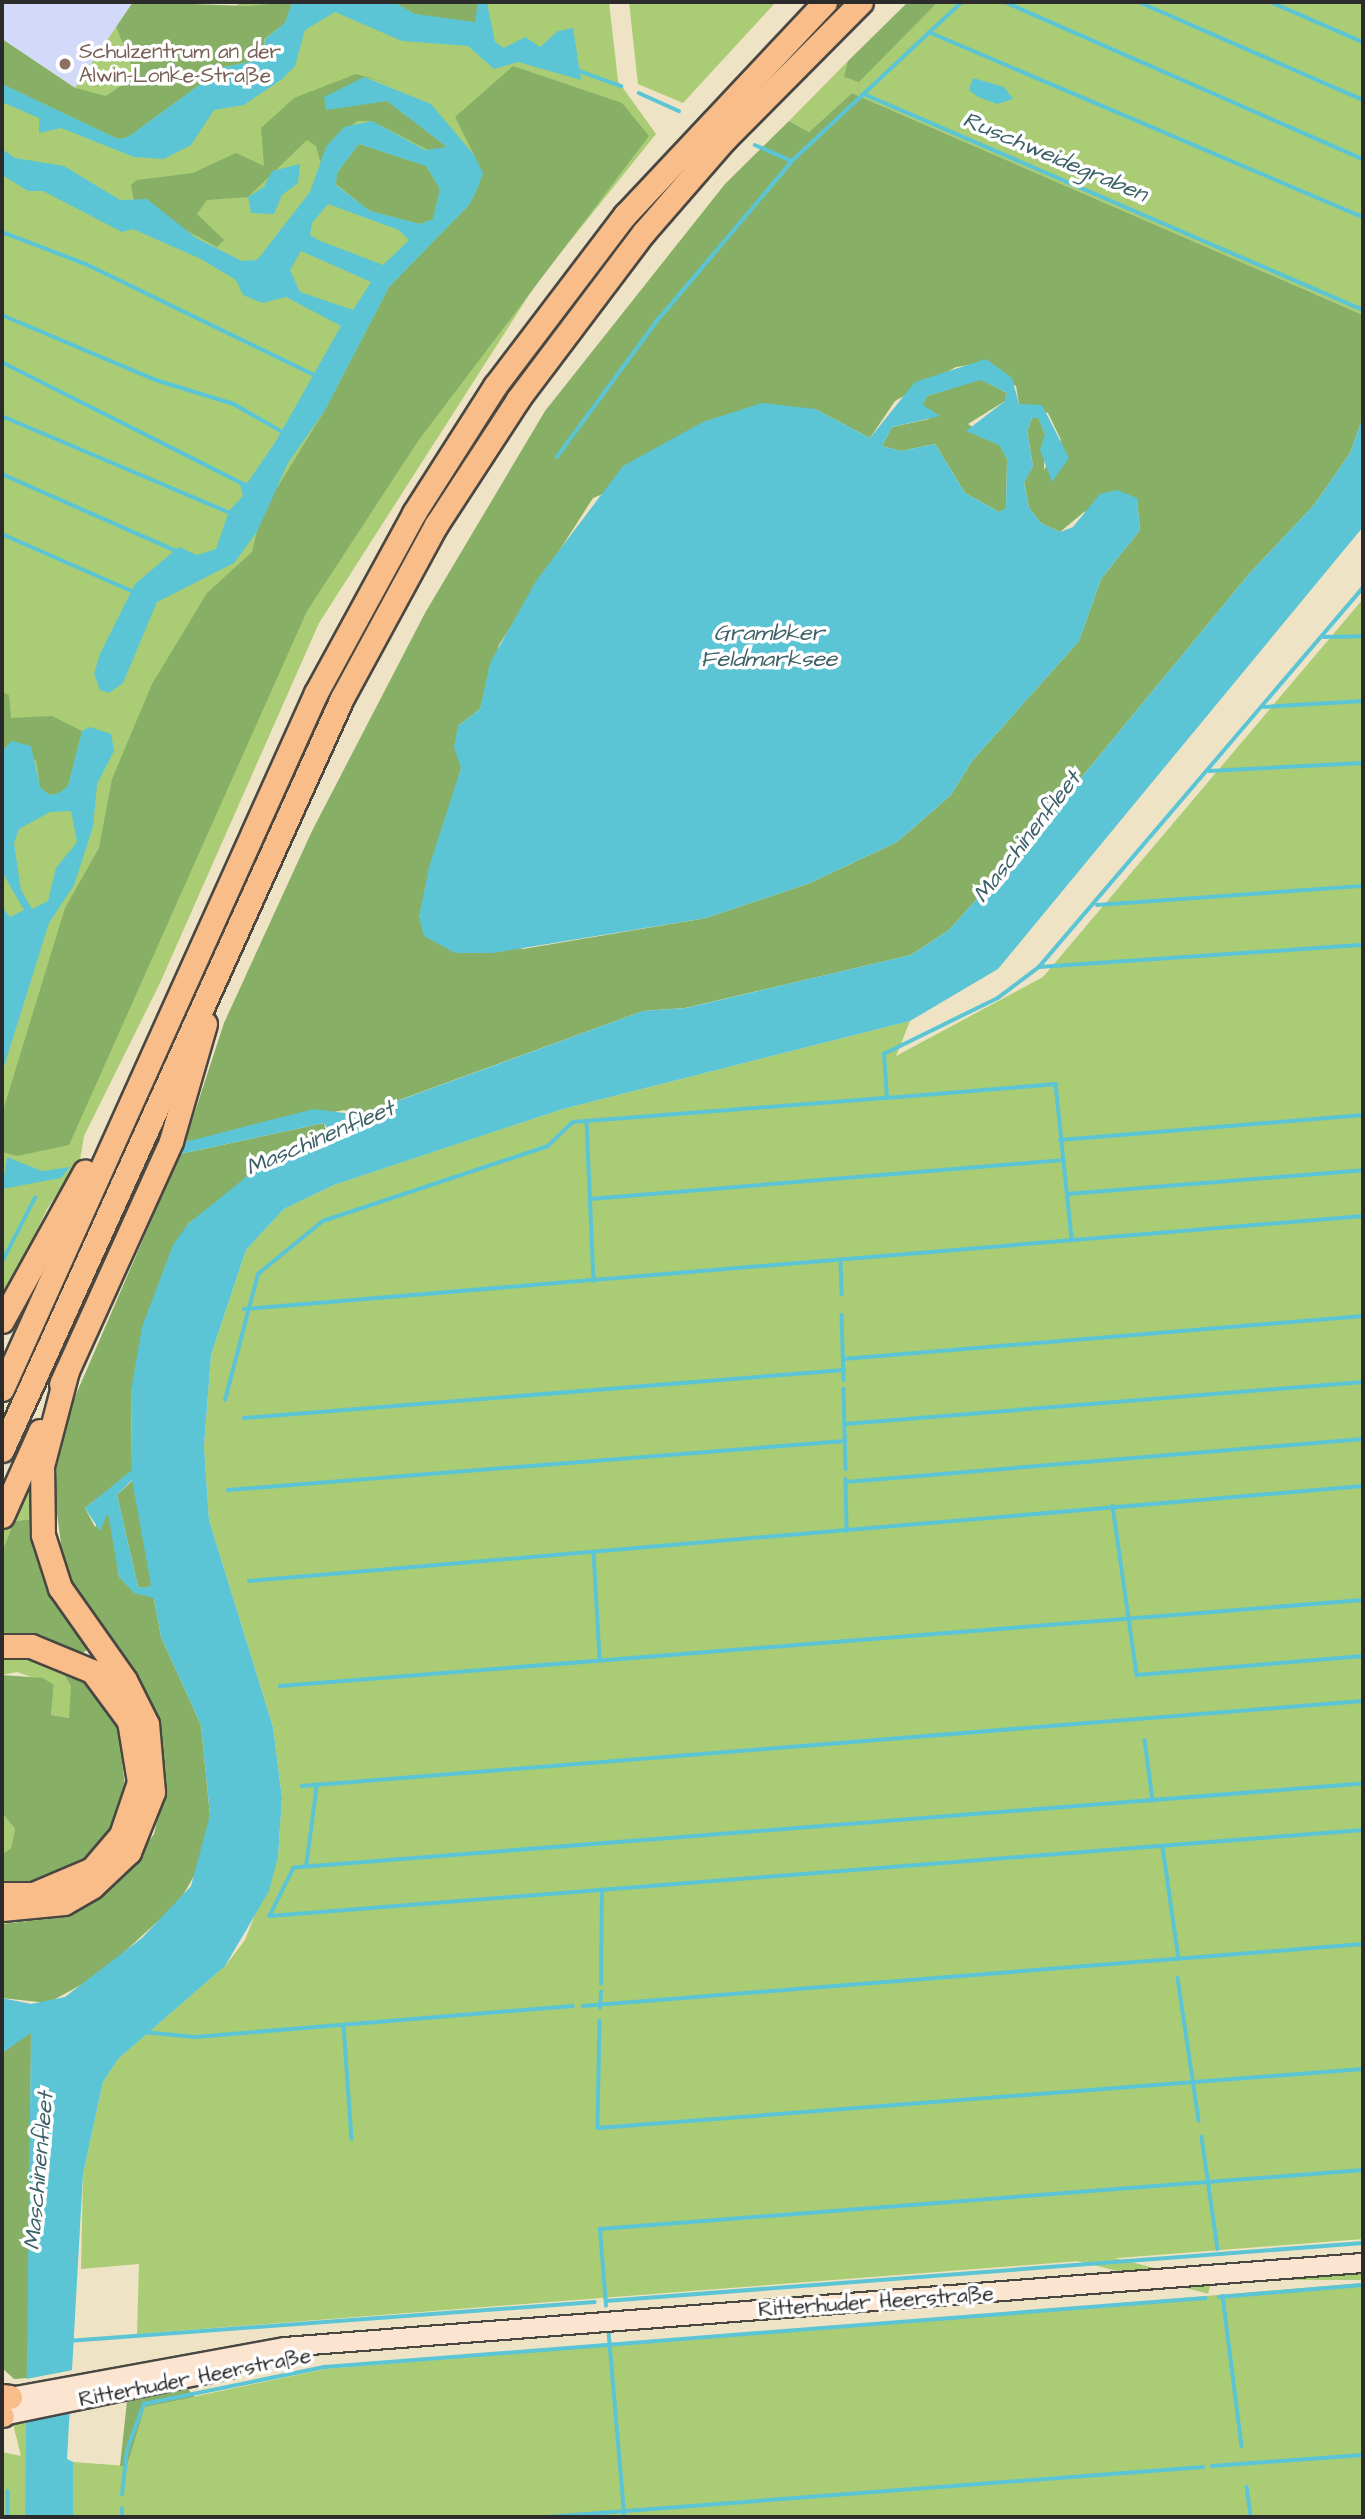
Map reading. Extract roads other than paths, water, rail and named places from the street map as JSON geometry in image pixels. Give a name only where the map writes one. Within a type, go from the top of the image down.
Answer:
[{"type":"highway","points":[[2,1389],[138,1082],[316,693],[414,513],[488,397],[625,215],[825,2]]},
{"type":"highway","points":[[2,1450],[204,1003],[387,612],[517,399],[662,211],[861,2]]},
{"type":"highway","points":[[2,1516],[171,1141],[205,1031],[204,1003]]},
{"type":"highway","points":[[2,1321],[138,1082]]},
{"type":"highway","points":[[2,1909],[64,1903],[92,1887],[129,1852],[153,1792],[147,1724],[125,1680],[60,1588],[47,1554],[42,1466],[68,1371]]},
{"type":"highway","points":[[2,1646],[31,1646],[92,1671],[129,1721],[139,1782],[121,1835],[92,1869],[33,1894],[2,1894]]},
{"type":"main road","name":"Ritterhuder Heerstraße","points":[[72,2393],[117,2394],[285,2347],[1363,2263]]},
{"type":"main road","name":"Ritterhuder Heerstraße","points":[[10,2404],[99,2390],[100,2379],[138,2370],[207,2367]]},
{"type":"main road","points":[[117,2394],[138,2370]]},
{"type":"water","points":[[292,2],[393,2],[415,14],[475,22],[478,2],[487,2],[495,42],[504,48],[525,37],[540,47],[558,31],[573,28],[581,80],[518,62],[494,69],[468,46],[402,41],[335,12],[305,30],[295,66],[282,79],[244,105],[214,110],[191,145],[164,159],[134,157],[61,128],[39,133],[39,118],[2,102],[2,84],[118,139],[128,137],[224,67],[263,59],[265,39],[285,23]]},
{"type":"water","points":[[364,77],[431,104],[474,155],[483,173],[478,187],[469,205],[389,287],[325,410],[288,463],[257,532],[234,563],[157,602],[123,683],[109,693],[100,690],[94,674],[100,654],[135,584],[179,547],[197,555],[216,549],[229,511],[243,496],[240,484],[248,482],[276,441],[341,326],[286,297],[262,303],[243,295],[236,280],[201,259],[133,229],[122,232],[43,191],[28,191],[2,175],[2,149],[15,158],[64,166],[120,200],[147,199],[196,238],[242,261],[257,260],[310,192],[326,147],[344,127],[372,121],[425,150],[447,147],[387,101],[326,110],[324,97]],"holes":[[[359,144],[426,166],[440,189],[433,219],[420,224],[370,211],[336,185],[337,173]],[[328,204],[399,230],[409,240],[383,265],[318,240],[310,235],[312,223]],[[301,251],[371,282],[353,310],[300,292],[290,270]]]},
{"type":"water","points":[[973,78],[1004,87],[1013,99],[997,104],[978,97],[969,90]]},
{"type":"water","points":[[300,164],[298,183],[282,195],[274,214],[251,213],[248,197],[264,187],[272,171]]},
{"type":"water","name":"Grambker Feldmarksee","points":[[986,359],[1012,378],[1019,404],[1042,405],[1069,458],[1052,482],[1040,450],[1045,434],[1038,418],[1032,418],[1027,431],[1033,466],[1024,483],[1029,508],[1041,523],[1060,532],[1073,527],[1100,494],[1117,490],[1137,498],[1140,530],[1101,579],[1079,641],[972,761],[951,795],[897,842],[810,883],[706,918],[493,953],[455,953],[424,936],[419,917],[429,867],[461,768],[454,747],[458,726],[480,709],[490,663],[536,581],[623,466],[703,422],[762,403],[815,409],[870,438],[915,382]],"holes":[[[981,380],[1007,393],[1005,401],[966,431],[999,445],[1007,459],[1006,508],[999,512],[965,493],[935,444],[901,451],[882,446],[892,427],[940,416],[923,405],[927,396]]]},
{"type":"water","name":"Maschinenfleet","points":[[1363,417],[1363,527],[998,969],[910,1021],[563,1109],[334,1185],[284,1209],[246,1250],[211,1355],[204,1447],[209,1520],[273,1727],[282,1798],[278,1857],[269,1891],[225,1966],[118,2059],[103,2082],[83,2174],[67,2459],[73,2462],[73,2517],[25,2517],[31,2033],[2,2053],[2,1998],[31,2004],[65,1997],[142,1938],[191,1886],[210,1815],[201,1725],[161,1637],[154,1598],[134,1593],[119,1577],[108,1513],[100,1531],[85,1508],[132,1470],[131,1391],[142,1327],[173,1245],[188,1224],[256,1169],[331,1135],[324,1123],[180,1154],[185,1142],[314,1109],[359,1115],[643,1011],[686,1008],[911,955],[949,930],[1034,835],[1249,574],[1314,505],[1350,453]],"holes":[[[132,1480],[151,1585],[138,1587],[117,1495]]]},
{"type":"water","points":[[90,727],[111,734],[114,751],[97,784],[93,827],[74,885],[49,923],[2,1073],[2,907],[10,917],[24,910],[2,872],[3,750],[12,741],[31,746],[40,787],[49,795],[59,793],[68,786],[82,731]],"holes":[[[71,811],[77,842],[56,868],[48,901],[32,909],[21,890],[14,843],[19,829],[50,812]]]},
{"type":"water","points":[[7,1157],[42,1171],[70,1167],[61,1178],[2,1189]]},
{"type":"waterway","name":"Ruschweidegraben","points":[[755,145],[792,161],[962,2]]},
{"type":"waterway","points":[[1005,2],[1363,159]]},
{"type":"waterway","points":[[1139,2],[1363,100]]},
{"type":"waterway","points":[[1271,2],[1363,42]]},
{"type":"waterway","points":[[929,32],[1363,217]]},
{"type":"waterway","name":"Ruschweidegraben","points":[[579,71],[621,86]]},
{"type":"waterway","name":"Ruschweidegraben","points":[[639,93],[679,111]]},
{"type":"waterway","name":"Ruschweidegraben","points":[[864,94],[1361,309]]},
{"type":"waterway","points":[[557,457],[657,321],[792,161]]},
{"type":"waterway","points":[[2,232],[86,264],[313,374]]},
{"type":"waterway","points":[[2,315],[156,380],[234,404],[281,431]]},
{"type":"waterway","points":[[2,362],[244,484]]},
{"type":"waterway","points":[[2,416],[231,513]]},
{"type":"waterway","points":[[2,474],[179,552]]},
{"type":"waterway","points":[[2,534],[132,591]]},
{"type":"waterway","points":[[225,1400],[258,1274],[323,1221],[548,1146],[573,1122],[887,1098],[884,1054],[998,998],[1039,967],[1363,588]]},
{"type":"waterway","points":[[1324,637],[1363,636]]},
{"type":"waterway","points":[[1264,707],[1363,701]]},
{"type":"waterway","points":[[1209,771],[1363,763]]},
{"type":"waterway","points":[[1097,905],[1363,886]]},
{"type":"waterway","points":[[1039,967],[1363,945]]},
{"type":"waterway","points":[[887,1098],[1056,1084],[1072,1238]]},
{"type":"waterway","points":[[1060,1140],[1363,1115]]},
{"type":"waterway","points":[[587,1121],[594,1281]]},
{"type":"waterway","points":[[590,1199],[1062,1160]]},
{"type":"waterway","points":[[1067,1194],[1363,1170]]},
{"type":"waterway","points":[[2,1262],[35,1198]]},
{"type":"waterway","points":[[244,1309],[1363,1216]]},
{"type":"waterway","points":[[841,1263],[842,1294]]},
{"type":"waterway","points":[[842,1315],[844,1380]]},
{"type":"waterway","points":[[843,1359],[1363,1316]]},
{"type":"waterway","points":[[244,1418],[844,1370]]},
{"type":"waterway","points":[[845,1424],[1363,1382]]},
{"type":"waterway","points":[[844,1389],[846,1469]]},
{"type":"waterway","points":[[846,1482],[1363,1439]]},
{"type":"waterway","points":[[228,1490],[845,1441]]},
{"type":"waterway","points":[[846,1479],[847,1531]]},
{"type":"waterway","points":[[249,1581],[1363,1486]]},
{"type":"waterway","points":[[1113,1506],[1137,1675],[1363,1656]]},
{"type":"waterway","points":[[594,1552],[600,1659]]},
{"type":"waterway","points":[[280,1686],[1363,1600]]},
{"type":"waterway","points":[[302,1786],[1363,1701]]},
{"type":"waterway","points":[[1145,1740],[1153,1800]]},
{"type":"waterway","points":[[1363,1784],[294,1868],[270,1916],[1363,1830]]},
{"type":"waterway","points":[[306,1867],[317,1785]]},
{"type":"waterway","points":[[1163,1847],[1179,1959]]},
{"type":"waterway","points":[[601,1984],[602,1890]]},
{"type":"waterway","points":[[583,2006],[1363,1944]]},
{"type":"waterway","points":[[1178,1978],[1199,2120]]},
{"type":"waterway","points":[[600,2008],[601,1992]]},
{"type":"waterway","points":[[144,2032],[195,2037],[573,2006]]},
{"type":"waterway","points":[[600,2021],[598,2128],[1363,2069]]},
{"type":"waterway","points":[[344,2025],[352,2139]]},
{"type":"waterway","points":[[1202,2137],[1218,2249]]},
{"type":"waterway","points":[[606,2306],[600,2229],[1363,2170]]},
{"type":"waterway","points":[[606,2301],[1363,2243]]},
{"type":"waterway","points":[[1219,2297],[1363,2285]]},
{"type":"waterway","points":[[1223,2296],[1242,2446]]},
{"type":"waterway","points":[[122,2495],[127,2450],[144,2404],[325,2367],[1205,2298]]},
{"type":"waterway","points":[[68,2341],[595,2302]]},
{"type":"waterway","points":[[609,2332],[625,2517]]},
{"type":"waterway","points":[[1212,2466],[1363,2455]]},
{"type":"waterway","points":[[547,2517],[1203,2467]]},
{"type":"waterway","points":[[2,2468],[3,2472]]},
{"type":"waterway","points":[[1247,2487],[1251,2517]]},
{"type":"waterway","points":[[8,2491],[8,2517]]},
{"type":"waterway","points":[[122,2509],[122,2517]]},
{"type":"place","name":"Schulzentrum an der Alwin-Lonke-Straße","points":[[65,64]]}]
